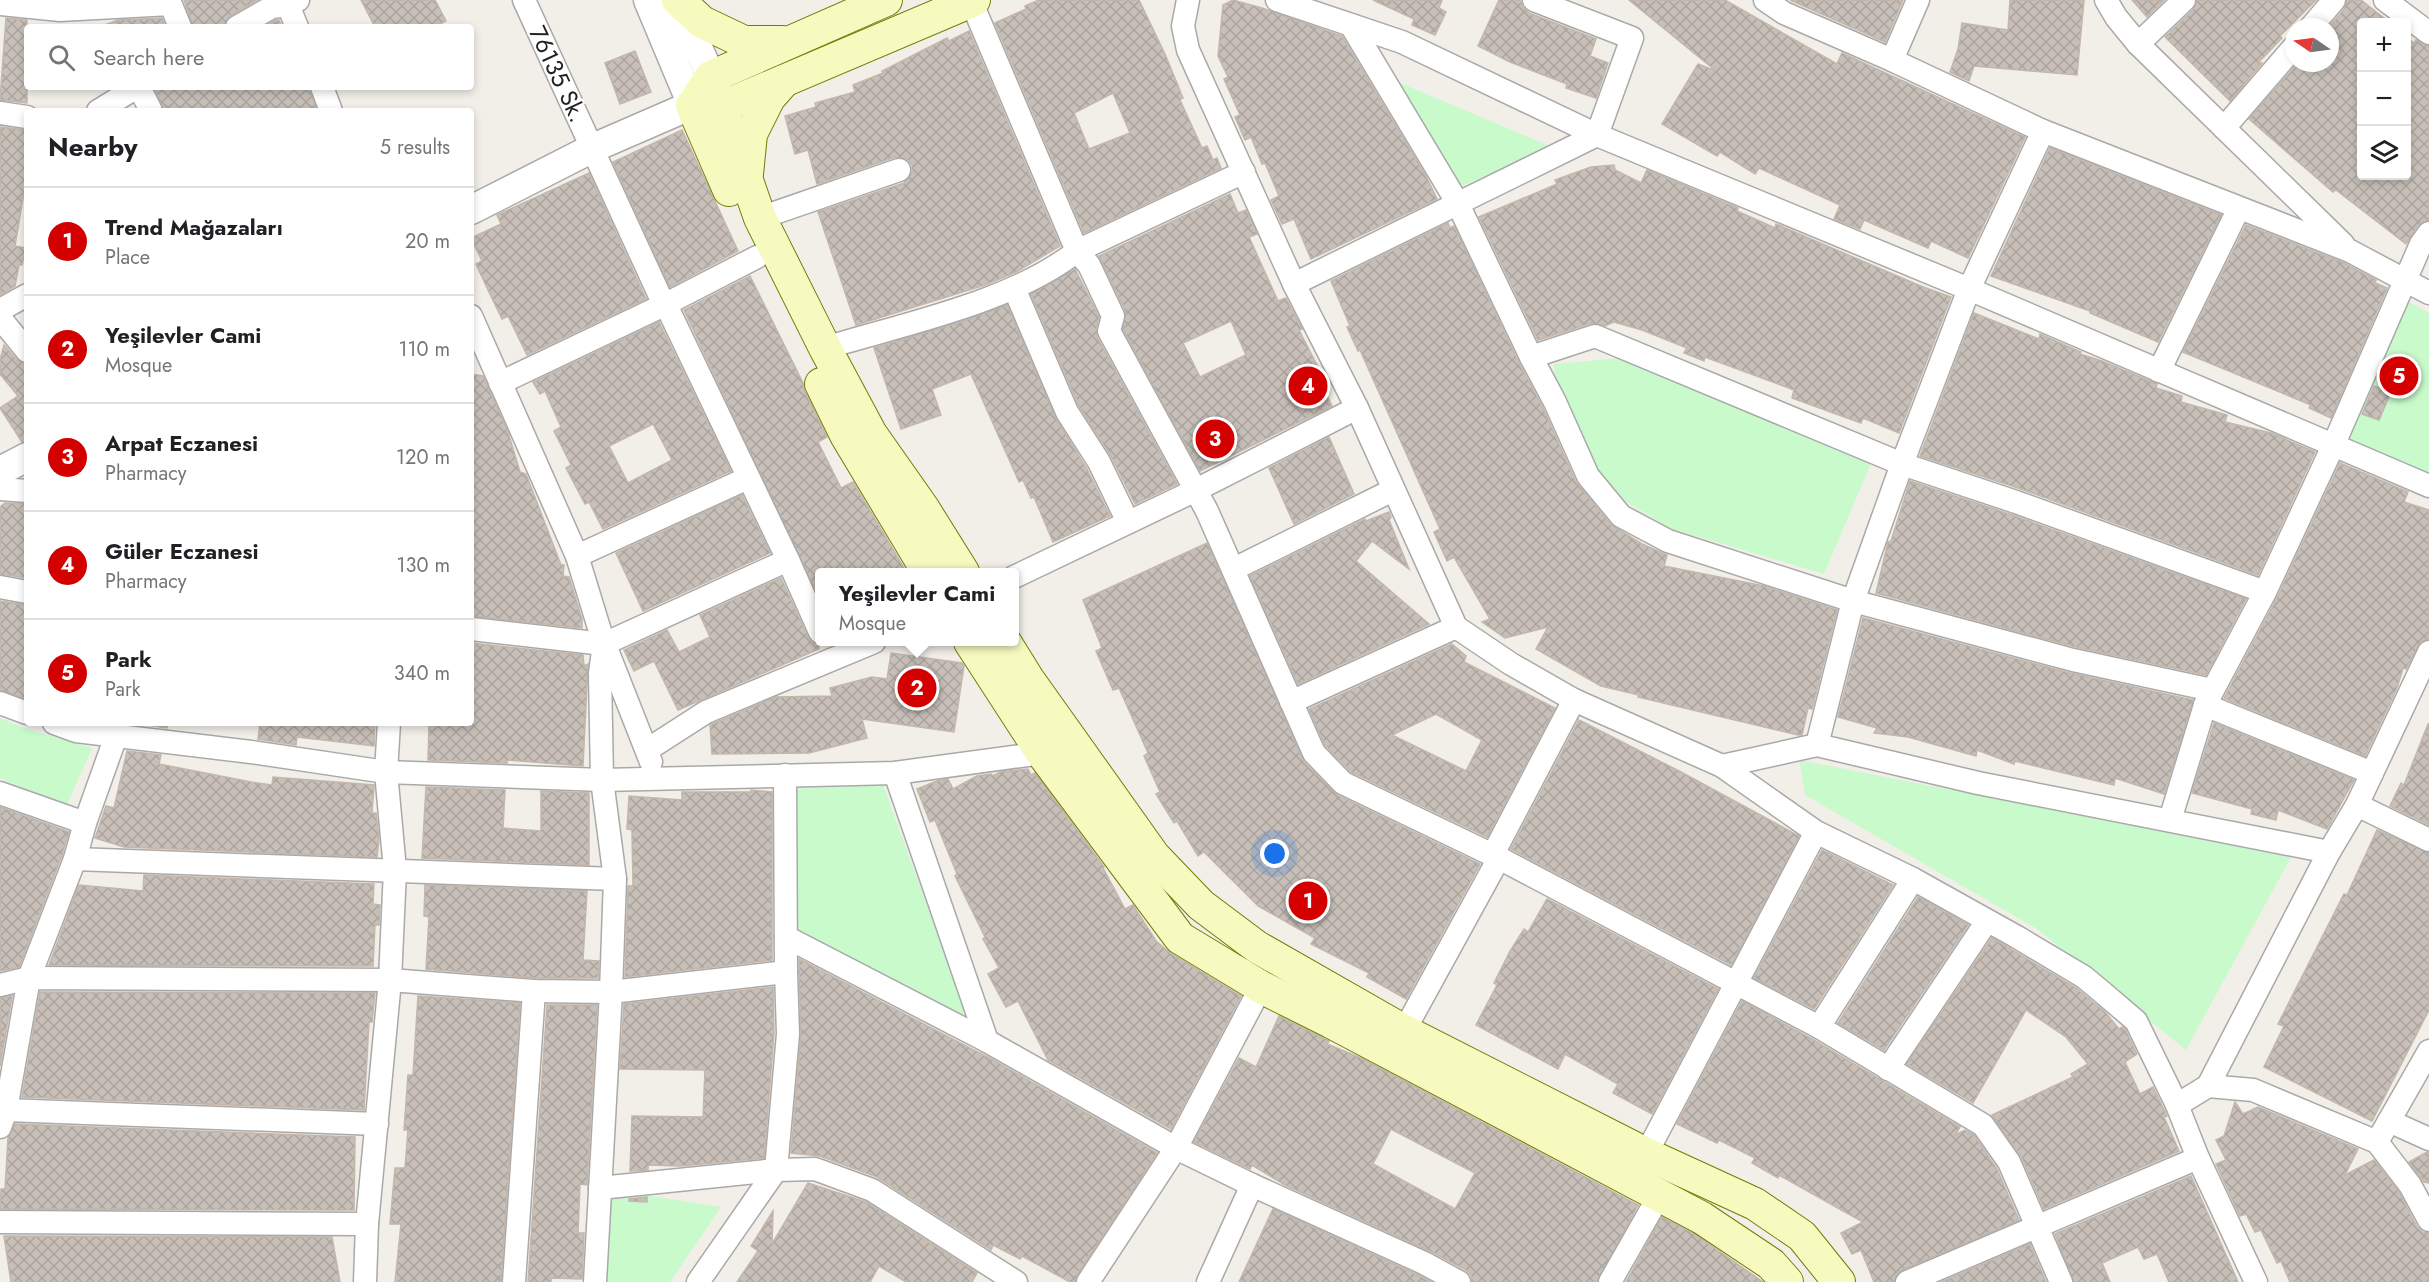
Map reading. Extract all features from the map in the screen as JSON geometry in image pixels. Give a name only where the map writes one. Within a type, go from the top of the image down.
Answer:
[{"type":"main road","points":[[677,0],[702,22],[744,42],[789,43]]},
{"type":"main road","points":[[886,0],[711,77],[707,106],[758,257],[846,435],[925,568]]},
{"type":"main road","points":[[707,106],[784,81],[972,1]]},
{"type":"main road","points":[[746,180],[751,134],[769,98],[784,81]]},
{"type":"main road","points":[[707,106],[746,180],[760,218],[871,434],[923,508],[960,568]]},
{"type":"main road","points":[[973,646],[1042,753],[1180,938],[1261,987],[1712,1224],[1771,1264],[1787,1282]]},
{"type":"main road","points":[[1007,646],[1028,679],[1154,856],[1201,905],[1257,947],[1404,1031],[1646,1154],[1755,1204],[1802,1236],[1839,1282]]},
{"type":"street","name":"76135 Sk.","points":[[524,0],[664,305],[668,309],[788,560],[815,623]]},
{"type":"street","points":[[474,208],[593,148],[707,106],[648,0]]},
{"type":"street","points":[[677,0],[711,77]]},
{"type":"street","points":[[1188,0],[1183,26],[1188,50],[1294,285],[1357,408],[1456,627],[1511,664],[1574,700],[1722,766],[1816,832],[1913,879],[2084,977],[2136,1022],[2256,1282]]},
{"type":"street","points":[[1277,0],[1402,42],[1597,135],[1969,289],[2429,486]]},
{"type":"street","points":[[1294,285],[1457,202],[1597,135],[1632,38],[1534,0]]},
{"type":"street","points":[[1765,0],[1788,6],[1892,60],[2043,131],[2350,251],[2429,292]]},
{"type":"street","points":[[1892,60],[1918,0]]},
{"type":"street","points":[[2106,0],[2116,17],[2138,44],[2350,251]]},
{"type":"street","points":[[2138,44],[2184,0]]},
{"type":"street","points":[[2319,18],[2334,0]]},
{"type":"street","points":[[2385,0],[2429,33]]},
{"type":"street","points":[[972,1],[1077,251],[1089,265],[1113,316],[1109,332],[1207,511],[1314,753],[1343,783],[1496,857],[1819,1027],[1983,1125],[2009,1162],[2061,1282]]},
{"type":"street","points":[[0,4],[60,10],[169,2],[179,24]]},
{"type":"street","points":[[242,24],[272,7],[290,2],[296,24]]},
{"type":"street","points":[[1351,25],[1457,202],[1555,402],[1588,476],[1621,516],[1668,541],[1853,601],[2209,698],[2372,773]]},
{"type":"street","points":[[2224,128],[2285,57]]},
{"type":"street","points":[[103,108],[133,90]]},
{"type":"street","points":[[140,90],[149,108]]},
{"type":"street","points":[[323,90],[330,108]]},
{"type":"street","points":[[0,113],[24,117]]},
{"type":"street","points":[[1817,745],[1853,601],[1902,464],[1969,289],[2043,131]]},
{"type":"street","points":[[760,218],[899,170]]},
{"type":"street","points":[[825,348],[1014,288],[1059,265],[1077,251],[1244,172]]},
{"type":"street","points":[[2159,371],[2239,208]]},
{"type":"street","points":[[2170,820],[2209,698],[2265,592],[2333,446],[2421,244],[2429,233]]},
{"type":"street","points":[[500,382],[664,305],[758,257]]},
{"type":"street","points":[[1014,288],[1067,412],[1099,462],[1128,522]]},
{"type":"street","points":[[0,310],[24,296]]},
{"type":"street","points":[[0,318],[24,347]]},
{"type":"street","points":[[474,323],[577,556],[604,644],[656,778]]},
{"type":"street","points":[[1531,357],[1595,336],[1902,464],[2016,502],[2265,592]]},
{"type":"street","points":[[1019,575],[1194,491],[1357,408]]},
{"type":"street","points":[[0,471],[24,459]]},
{"type":"street","points":[[577,556],[748,478]]},
{"type":"street","points":[[0,489],[24,491]]},
{"type":"street","points":[[1234,569],[1394,490]]},
{"type":"street","points":[[474,629],[604,644],[788,560]]},
{"type":"street","points":[[0,587],[24,591]]},
{"type":"street","points":[[1291,702],[1456,627]]},
{"type":"street","points":[[593,1282],[611,992],[615,879],[602,780],[600,673],[604,644]]},
{"type":"street","points":[[647,750],[706,712],[827,650],[850,646]]},
{"type":"street","points":[[2176,1105],[2208,1086],[2329,852],[2357,805],[2429,652]]},
{"type":"street","points":[[1404,1031],[1496,857],[1574,700]]},
{"type":"street","points":[[0,703],[24,712]]},
{"type":"street","points":[[62,726],[76,731],[117,730],[386,772],[602,780],[895,773],[1042,753]]},
{"type":"street","points":[[365,1282],[367,1224],[390,980],[395,870],[386,772],[389,726]]},
{"type":"street","points":[[117,730],[75,859],[29,978],[2,1116],[377,1124]]},
{"type":"street","points":[[1722,766],[1817,745],[1978,783],[2329,852]]},
{"type":"street","points":[[895,773],[987,1041]]},
{"type":"street","points":[[705,1280],[776,1170],[788,1034],[785,775]]},
{"type":"street","points":[[0,793],[85,823]]},
{"type":"street","points":[[2357,805],[2429,840]]},
{"type":"street","points":[[1646,1154],[1816,832]]},
{"type":"street","points":[[75,859],[615,879]]},
{"type":"street","points":[[1819,1027],[1913,879]]},
{"type":"street","points":[[1888,1069],[1987,921]]},
{"type":"street","points":[[786,936],[987,1041],[1176,1148],[1424,1263],[1459,1282]]},
{"type":"street","points":[[0,985],[29,978],[390,980],[534,991],[611,992],[786,972]]},
{"type":"street","points":[[1088,1282],[1176,1148],[1261,987]]},
{"type":"street","points":[[514,1282],[534,991]]},
{"type":"street","points":[[2377,1142],[2429,1051]]},
{"type":"street","points":[[2208,1086],[2253,1090],[2377,1142],[2410,1185],[2429,1220]]},
{"type":"street","points":[[2389,1121],[2429,1139]]},
{"type":"street","points":[[1908,1282],[2198,1158]]},
{"type":"street","points":[[600,1188],[776,1170],[815,1169],[872,1190],[1016,1282]]},
{"type":"street","points":[[1208,1282],[1252,1185]]},
{"type":"street","points":[[1610,1282],[1659,1196]]},
{"type":"street","points":[[0,1222],[367,1224]]},
{"type":"green space","points":[[1398,82],[1552,147],[1460,187]]},
{"type":"green space","points":[[2402,298],[2429,313],[2429,476],[2343,439]]},
{"type":"green space","points":[[1622,358],[1872,461],[1824,574],[1669,528],[1609,491],[1556,396],[1554,364]]},
{"type":"green space","points":[[0,718],[27,729],[92,748],[66,807],[0,778]]},
{"type":"green space","points":[[1799,760],[2291,857],[2186,1050],[2037,929],[1805,795]]},
{"type":"green space","points":[[883,785],[966,1013],[954,1015],[788,929],[787,789]]},
{"type":"green space","points":[[606,1189],[721,1207],[670,1282],[606,1282]]},
{"type":"building","points":[[184,0],[257,0],[230,16],[226,24],[192,24]]},
{"type":"building","points":[[361,0],[435,0],[446,21],[440,24],[373,24]]},
{"type":"building","points":[[1039,0],[1139,0],[1165,54],[1183,98],[1180,100],[1202,148],[1207,146],[1213,160],[1217,158],[1221,168],[1084,233],[995,23],[1026,9],[1025,6]],"holes":[[[1113,93],[1130,133],[1089,149],[1074,113]]]},
{"type":"building","points":[[1233,0],[1342,36],[1426,176],[1437,199],[1311,259],[1294,219],[1282,224],[1271,200],[1279,196],[1265,163],[1262,164],[1251,137],[1245,140],[1235,117],[1240,115],[1224,79],[1228,77],[1218,56],[1223,5]]},
{"type":"building","points":[[1373,0],[1442,0],[1439,8],[1446,12],[1435,35],[1412,25],[1414,19]]},
{"type":"building","points":[[1499,0],[1520,0],[1523,8],[1529,13],[1596,39],[1590,56],[1608,63],[1596,98],[1566,88],[1567,84],[1510,62],[1478,46]]},
{"type":"building","points":[[1629,0],[1725,0],[1837,64],[1842,53],[2025,137],[1968,258],[1931,241],[1928,248],[1864,220],[1860,229],[1834,219],[1840,205],[1759,168],[1755,174],[1720,152],[1717,156],[1662,124],[1698,64],[1716,71]]},
{"type":"building","points":[[1790,0],[1903,0],[1885,42]]},
{"type":"building","points":[[2010,0],[2084,0],[2077,75],[1974,66],[1969,81],[1950,72],[1958,49],[1962,23],[2008,30]]},
{"type":"building","points":[[2132,0],[2164,0],[2147,17]]},
{"type":"building","points":[[2197,0],[2316,0],[2298,18],[2285,18],[2285,31],[2280,36],[2282,38],[2258,63],[2262,63],[2230,101],[2165,37],[2193,10]]},
{"type":"building","points":[[2347,0],[2361,0],[2384,18],[2357,18],[2357,180],[2411,180],[2411,41],[2414,43],[2416,40],[2429,46],[2429,220],[2418,225],[2406,244],[2336,190],[2333,192],[2249,119],[2290,72],[2339,72],[2339,18],[2336,18],[2344,9]]},
{"type":"building","points":[[6,18],[27,20],[27,24],[24,24],[24,90],[27,90],[27,103],[0,100]]},
{"type":"building","points":[[162,18],[164,24],[108,24],[118,20]]},
{"type":"building","points":[[279,20],[281,24],[269,24]]},
{"type":"building","points":[[969,31],[1060,246],[1016,272],[985,285],[856,325],[818,212],[904,183],[912,173],[912,165],[907,159],[895,157],[817,184],[808,150],[795,154],[785,116],[816,107],[815,103],[855,92],[853,85],[883,73],[882,71],[947,38],[949,41]]},
{"type":"building","points":[[635,51],[651,92],[620,104],[605,63]]},
{"type":"building","points":[[155,90],[310,90],[316,108],[163,108]]},
{"type":"building","points":[[0,127],[24,130],[24,193],[15,246],[24,248],[24,256],[22,265],[19,265],[15,286],[0,295]]},
{"type":"building","points":[[682,130],[738,251],[670,287],[613,162]]},
{"type":"building","points":[[2050,148],[2221,215],[2158,342],[2090,313],[2090,311],[1991,276]]},
{"type":"building","points":[[1614,165],[1615,170],[1641,183],[1647,170],[1738,208],[1737,211],[1775,228],[1776,224],[1951,297],[1899,433],[1863,418],[1861,423],[1792,398],[1794,390],[1705,357],[1704,361],[1684,353],[1687,348],[1642,330],[1614,322],[1605,326],[1591,323],[1538,340],[1479,217],[1557,184],[1555,180],[1591,167]]},
{"type":"building","points":[[589,173],[646,299],[527,355],[508,316],[502,319],[476,264],[482,261],[474,244],[474,237],[501,224],[497,215]]},
{"type":"building","points":[[1230,194],[1238,213],[1246,210],[1257,234],[1249,237],[1278,301],[1286,298],[1302,329],[1299,330],[1321,373],[1317,375],[1332,406],[1200,471],[1123,329],[1125,310],[1099,256]],"holes":[[[1231,321],[1246,355],[1200,377],[1183,343]]]},
{"type":"building","points":[[1448,223],[1450,228],[1454,226],[1543,408],[1576,482],[1611,525],[1642,544],[1667,555],[1664,566],[1764,586],[1837,610],[1812,709],[1808,708],[1802,735],[1638,697],[1639,695],[1601,686],[1536,649],[1548,627],[1505,638],[1482,622],[1490,619],[1454,557],[1447,561],[1434,532],[1440,529],[1360,350],[1358,351],[1347,327],[1350,326],[1331,281]]},
{"type":"building","points":[[2246,225],[2344,263],[2387,288],[2331,418],[2309,408],[2311,405],[2183,352]]},
{"type":"building","points":[[1075,269],[1099,317],[1096,328],[1097,337],[1177,484],[1135,504],[1111,456],[1079,406],[1031,294]]},
{"type":"building","points":[[750,276],[827,437],[818,442],[841,488],[853,482],[904,568],[815,568],[815,589],[684,310]]},
{"type":"building","points":[[1007,305],[1055,417],[1087,469],[1110,516],[1053,542],[1034,497],[1031,498],[1023,480],[1019,482],[971,374],[932,389],[941,415],[901,429],[874,348],[961,322]]},
{"type":"building","points":[[1974,313],[2039,339],[2040,334],[2081,352],[2080,354],[2157,384],[2156,388],[2182,396],[2181,402],[2227,415],[2225,422],[2271,433],[2315,452],[2258,575],[2021,489],[1920,456]]},
{"type":"building","points":[[659,322],[731,471],[603,529],[589,502],[585,504],[566,468],[571,465],[554,431],[561,427],[545,391],[540,394],[533,382]],"holes":[[[653,424],[672,460],[628,483],[609,446]]]},
{"type":"building","points":[[4,345],[17,360],[24,363],[24,442],[22,442],[0,408],[18,396],[0,374],[0,360]]},
{"type":"building","points":[[474,374],[483,376],[508,432],[520,472],[526,474],[561,565],[564,565],[563,576],[569,577],[582,619],[582,628],[474,616]]},
{"type":"building","points":[[2374,386],[2391,392],[2379,420],[2362,414]]},
{"type":"building","points":[[1329,437],[1354,494],[1294,524],[1269,468]]},
{"type":"building","points":[[2340,463],[2408,492],[2404,502],[2429,510],[2429,639],[2421,641],[2406,669],[2403,668],[2397,688],[2365,756],[2224,698],[2277,598]]},
{"type":"building","points":[[1910,481],[2246,599],[2206,675],[2076,647],[1876,593],[1888,542],[1891,541]]},
{"type":"building","points":[[742,495],[770,553],[643,611],[616,553]]},
{"type":"building","points":[[5,503],[24,504],[24,578],[0,574],[0,507]]},
{"type":"building","points":[[1389,512],[1391,517],[1389,520],[1409,569],[1372,541],[1356,561],[1429,624],[1298,684],[1250,576],[1365,519],[1366,521]]},
{"type":"building","points":[[1207,543],[1304,762],[1337,795],[1480,864],[1406,999],[1367,977],[1369,973],[1311,944],[1315,938],[1258,906],[1204,852],[1198,856],[1177,821],[1174,823],[1156,794],[1160,792],[1144,756],[1148,753],[1119,688],[1113,690],[1096,651],[1102,648],[1083,600]]},
{"type":"building","points":[[781,578],[808,637],[815,646],[819,646],[819,649],[678,710],[654,661],[634,671],[624,650],[667,630],[679,652],[710,637],[700,615]]},
{"type":"building","points":[[0,601],[24,605],[24,698],[0,690]]},
{"type":"building","points":[[1863,618],[2070,673],[2193,700],[2164,794],[2115,778],[2114,785],[2015,761],[2014,764],[1977,750],[1976,756],[1908,737],[1874,733],[1877,728],[1838,717]]},
{"type":"building","points":[[474,643],[583,655],[584,666],[588,664],[583,766],[507,760],[507,763],[428,760],[429,726],[474,726]]},
{"type":"building","points":[[1452,644],[1466,656],[1464,662],[1555,708],[1487,837],[1351,772],[1325,745],[1309,709]],"holes":[[[1436,714],[1482,740],[1466,771],[1392,735]]]},
{"type":"building","points":[[891,653],[962,663],[964,666],[954,732],[862,719],[867,738],[809,753],[712,754],[710,725],[776,697],[832,696],[830,688],[872,677],[887,679]]},
{"type":"building","points":[[1579,720],[1799,836],[1731,965],[1511,849]]},
{"type":"building","points":[[2214,723],[2354,780],[2327,829],[2278,810],[2276,820],[2251,814],[2252,809],[2192,793]]},
{"type":"building","points":[[2428,724],[2429,825],[2390,806],[2401,783],[2404,785]]},
{"type":"building","points":[[260,726],[375,726],[374,746],[297,737],[296,745],[258,739]]},
{"type":"building","points":[[127,751],[161,755],[159,764],[272,785],[273,777],[374,785],[372,813],[376,813],[379,839],[377,857],[124,847],[95,838],[106,806],[114,808]]},
{"type":"building","points":[[1028,769],[1031,775],[1035,773],[1104,867],[1125,909],[1133,905],[1156,941],[1170,953],[1241,996],[1171,1129],[1048,1060],[1018,1001],[1006,1007],[988,974],[999,968],[983,939],[985,937],[955,876],[957,874],[935,820],[930,822],[917,789],[948,779],[953,789],[977,776],[991,774],[993,776],[1000,772]]},
{"type":"building","points":[[426,787],[505,790],[503,828],[541,831],[541,791],[589,793],[589,865],[422,858]]},
{"type":"building","points":[[751,790],[772,792],[772,960],[625,977],[628,886],[633,886],[632,830],[627,829],[629,796],[682,800],[682,792],[751,792]]},
{"type":"building","points":[[0,807],[69,832],[19,967],[0,971]]},
{"type":"building","points":[[2377,830],[2429,853],[2429,1010],[2372,1121],[2264,1067],[2284,1026],[2278,1024],[2344,894],[2347,895]]},
{"type":"building","points":[[1822,850],[1893,885],[1814,1009],[1754,978]]},
{"type":"building","points":[[144,875],[374,884],[373,904],[380,905],[379,925],[375,925],[373,966],[49,965],[79,885],[143,891]]},
{"type":"building","points":[[425,885],[587,891],[583,960],[599,961],[598,978],[535,978],[426,969],[429,917],[424,916]]},
{"type":"building","points":[[1918,897],[1968,925],[1884,1050],[1838,1023]]},
{"type":"building","points":[[1547,899],[1718,989],[1652,1114],[1613,1093],[1618,1084],[1565,1054],[1558,1069],[1476,1025],[1497,985],[1494,983],[1510,951],[1524,929],[1528,932]]},
{"type":"building","points":[[1992,938],[2076,988],[2105,1012],[2119,1029],[2122,1027],[2125,1029],[2137,1054],[2125,1062],[2140,1094],[2153,1087],[2167,1116],[2164,1117],[2179,1151],[2044,1209],[2021,1156],[1992,1115],[2073,1077],[2071,1074],[2088,1064],[2066,1037],[2026,1010],[1973,1103],[1907,1064]]},
{"type":"building","points":[[799,959],[991,1059],[1157,1153],[1077,1275],[1075,1282],[1070,1282],[1022,1256],[1020,1259],[993,1245],[991,1250],[877,1177],[820,1156],[791,1153],[801,1035]]},
{"type":"building","points":[[773,987],[774,1034],[764,1158],[681,1166],[648,1165],[648,1170],[630,1171],[632,1116],[703,1117],[705,1070],[620,1069],[624,1004]]},
{"type":"building","points":[[40,992],[375,993],[372,1022],[369,1022],[364,1110],[22,1097]]},
{"type":"building","points":[[12,996],[0,1066],[0,998]]},
{"type":"building","points":[[418,996],[520,1003],[501,1282],[395,1282],[401,1224],[390,1224],[395,1168],[405,1168],[408,1130],[404,1130],[408,1075],[413,1075]]},
{"type":"building","points":[[1742,1001],[1812,1039],[1960,1127],[1955,1135],[1965,1130],[1974,1135],[1997,1169],[2019,1220],[1902,1270],[1896,1274],[1894,1282],[1874,1282],[1861,1250],[1852,1254],[1841,1233],[1863,1222],[1779,1175],[1778,1178],[1752,1163],[1755,1158],[1719,1140],[1717,1143],[1677,1124]]},
{"type":"building","points":[[547,1005],[597,1005],[587,1185],[580,1184],[578,1233],[584,1233],[582,1279],[551,1278],[551,1282],[528,1282]]},
{"type":"building","points":[[1279,1016],[1329,1041],[1327,1044],[1361,1058],[1638,1205],[1597,1282],[1472,1282],[1471,1275],[1466,1270],[1430,1251],[1285,1185],[1252,1165],[1250,1169],[1194,1142],[1239,1058],[1256,1067]],"holes":[[[1391,1129],[1475,1173],[1455,1209],[1373,1164]]]},
{"type":"building","points":[[2235,1102],[2243,1114],[2258,1107],[2358,1149],[2345,1175],[2374,1160],[2399,1192],[2417,1227],[2422,1232],[2429,1233],[2429,1282],[2290,1282],[2281,1261],[2277,1263],[2261,1230],[2255,1232],[2246,1214],[2240,1216],[2216,1164],[2226,1160],[2216,1140],[2224,1136]]},
{"type":"building","points":[[15,1124],[355,1137],[354,1210],[0,1209],[1,1189],[5,1189],[8,1138]]},
{"type":"building","points":[[2429,1152],[2429,1183],[2424,1182],[2409,1162]]},
{"type":"building","points":[[2191,1176],[2238,1282],[2169,1282],[2157,1254],[2144,1259],[2138,1247],[2102,1263],[2110,1282],[2074,1282],[2055,1234]]},
{"type":"building","points":[[808,1183],[866,1202],[977,1273],[972,1282],[906,1282],[879,1266],[870,1282],[737,1282],[758,1251],[751,1246],[773,1211],[772,1244]]},
{"type":"building","points":[[647,1197],[647,1202],[629,1201],[629,1199]]},
{"type":"building","points":[[1273,1209],[1418,1275],[1431,1282],[1239,1282]]},
{"type":"building","points":[[1662,1217],[1693,1233],[1763,1282],[1626,1282]]},
{"type":"building","points":[[4,1236],[332,1237],[340,1282],[11,1282]]},
{"type":"building","points":[[2030,1244],[2046,1282],[1941,1282]]},
{"type":"place","name":"Park","points":[[2399,376]]},
{"type":"place","name":"Güler Eczanesi","points":[[1308,386]]},
{"type":"place","name":"Arpat Eczanesi","points":[[1215,439]]},
{"type":"place","name":"Yeşilevler Cami","points":[[917,688]]},
{"type":"place","name":"Trend Mağazaları","points":[[1308,901]]}]
